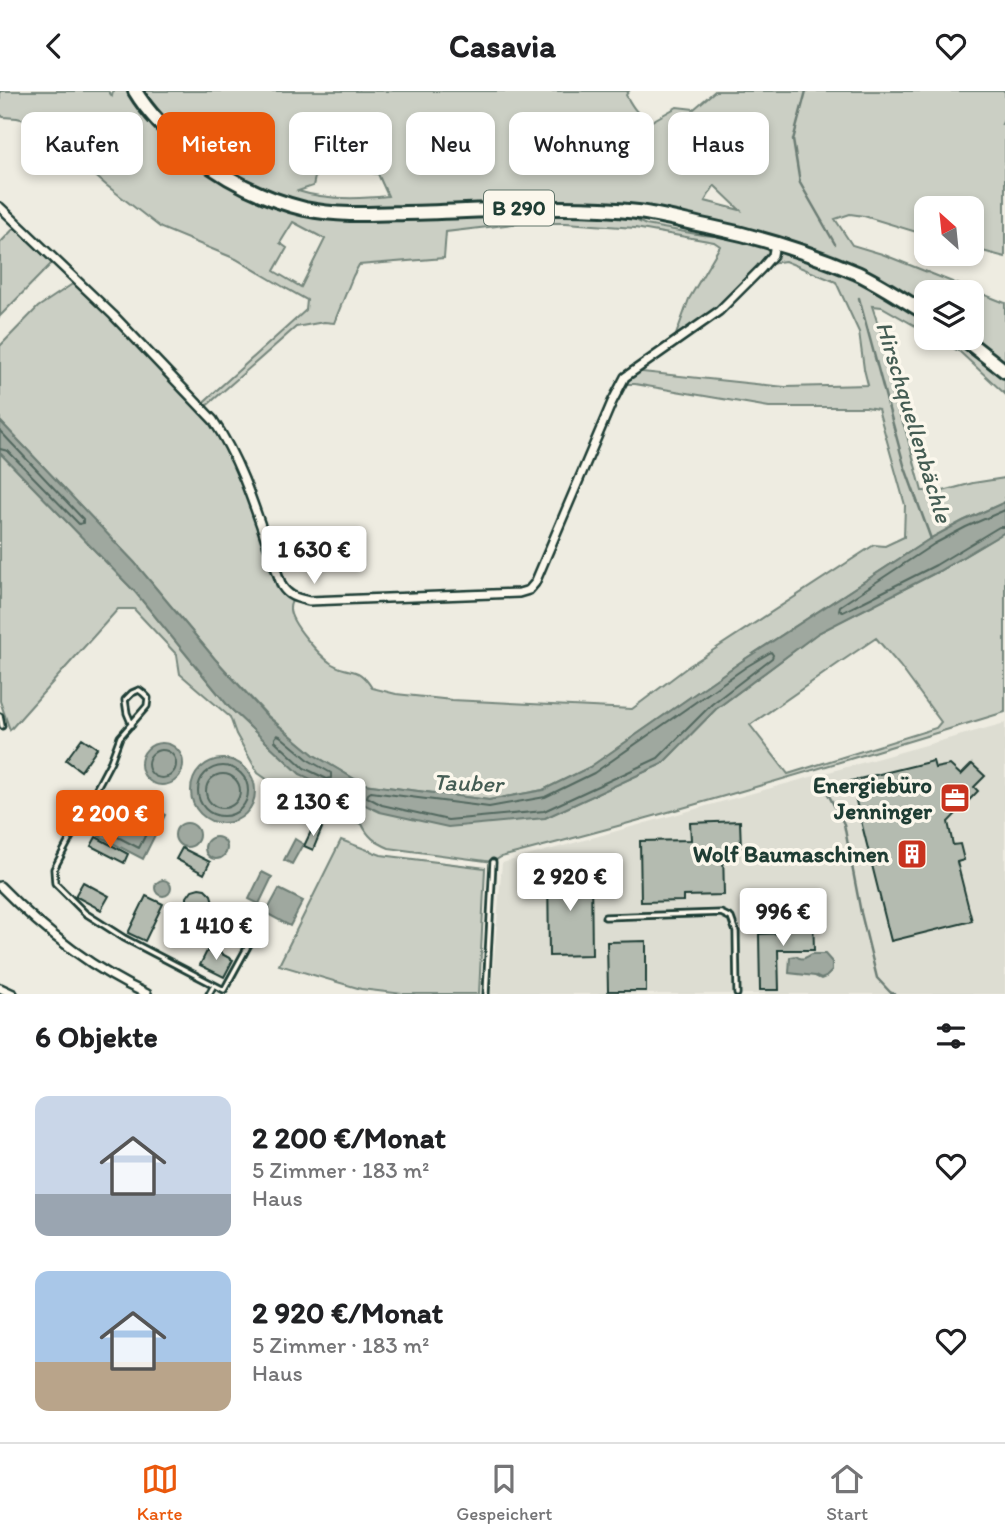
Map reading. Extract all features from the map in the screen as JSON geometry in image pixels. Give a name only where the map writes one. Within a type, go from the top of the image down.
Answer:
[{"type":"main road","name":"B 290","points":[[135,91],[165,131],[202,161],[246,188],[305,209],[339,214],[455,212],[505,208],[637,212],[674,218],[775,243],[859,274],[914,306]]},
{"type":"main road","points":[[978,350],[1005,371]]},
{"type":"street","points":[[0,207],[113,315],[213,420],[241,474],[282,586],[293,597],[309,600],[519,593],[529,590],[535,583],[625,377],[719,311],[773,255],[775,243]]},
{"type":"street","points":[[0,886],[60,941],[98,967],[147,994]]},
{"type":"street","points":[[0,988],[13,994]]},
{"type":"lane","points":[[132,725],[125,700],[139,690],[148,698],[147,706],[132,725],[120,737],[111,761],[54,869],[55,883],[86,913],[124,938],[224,990],[253,937],[250,932],[219,913]]},
{"type":"lane","points":[[0,716],[2,726]]},
{"type":"lane","points":[[486,994],[493,862]]},
{"type":"lane","points":[[605,916],[721,913],[731,918],[736,932],[737,994]]},
{"type":"lane","points":[[209,994],[214,985]]},
{"type":"shaded area","points":[[0,91],[108,91],[112,96],[113,91],[629,91],[626,95],[637,112],[509,112],[509,175],[654,175],[654,120],[668,112],[668,175],[769,175],[769,112],[668,112],[677,107],[694,109],[715,91],[1005,91],[1005,118],[1002,124],[1005,124],[1005,257],[984,251],[984,196],[914,196],[914,231],[864,216],[850,214],[835,219],[852,245],[947,280],[914,280],[914,325],[882,307],[872,306],[888,355],[892,397],[905,428],[922,491],[943,491],[1005,478],[1005,502],[931,538],[742,661],[590,767],[543,790],[489,800],[363,784],[314,755],[268,716],[215,659],[135,563],[0,421],[0,346],[38,307],[77,281],[199,406],[306,310],[307,300],[236,259],[161,228],[94,175],[143,175],[143,112],[21,112],[21,119],[3,117],[0,114]],"holes":[[[715,186],[740,210],[705,201]],[[626,212],[732,232],[715,236],[702,235],[646,225],[629,217]],[[293,222],[325,239],[301,287],[274,271],[287,248],[280,243]],[[522,223],[566,223],[635,228],[714,242],[720,246],[689,299],[673,343],[719,311],[757,273],[775,263],[785,261],[836,282],[859,332],[868,385],[785,387],[633,371],[621,384],[635,384],[769,407],[878,409],[905,505],[904,537],[885,546],[874,545],[689,666],[632,709],[452,700],[396,694],[372,688],[358,673],[332,664],[320,654],[294,622],[290,608],[293,598],[282,586],[223,435],[203,409],[296,327],[334,323],[359,265],[444,258],[446,232]]]},
{"type":"shaded area","points":[[18,224],[55,260],[0,316],[0,243]]},
{"type":"shaded area","points":[[984,295],[1005,303],[1005,394],[957,350],[984,350]]},
{"type":"shaded area","points":[[0,453],[136,593],[229,707],[300,774],[545,818],[662,764],[716,709],[818,633],[939,571],[1005,532],[1005,712],[691,806],[501,857],[493,862],[389,848],[372,839],[362,824],[351,820],[353,814],[311,792],[285,792],[258,773],[236,734],[230,717],[180,674],[177,655],[134,609],[118,609],[10,730],[0,701]],"holes":[[[876,638],[941,722],[936,728],[788,774],[750,725]]]},
{"type":"shaded area","points":[[1005,723],[1005,994],[491,994],[502,863]]},
{"type":"shaded area","points":[[341,840],[381,855],[485,868],[479,994],[403,994],[361,989],[279,965]]},
{"type":"water","points":[[0,421],[135,563],[215,659],[267,716],[314,755],[363,784],[489,800],[543,790],[590,767],[742,661],[931,538],[1005,502],[1005,532],[939,571],[818,633],[716,709],[662,764],[545,818],[448,827],[380,812],[300,774],[229,707],[136,593],[0,453]]},
{"type":"water","points":[[162,743],[177,749],[183,764],[177,779],[162,785],[147,779],[141,764],[147,749]]},
{"type":"water","points":[[217,759],[229,759],[246,768],[253,779],[253,803],[246,814],[229,823],[217,823],[205,818],[196,809],[191,797],[191,785],[196,773],[205,764]]},
{"type":"water","points":[[122,792],[165,815],[143,859],[99,836]]},
{"type":"water","points":[[304,800],[311,803],[314,810],[311,817],[304,820],[297,817],[294,810],[297,803]]},
{"type":"water","points":[[187,823],[198,830],[199,835],[192,846],[187,847],[176,840],[175,835],[182,824]]},
{"type":"water","points":[[216,837],[224,840],[227,848],[224,856],[216,859],[208,856],[205,848],[208,840]]},
{"type":"water","points":[[295,839],[303,844],[292,864],[284,860]]},
{"type":"water","points":[[262,872],[272,877],[259,904],[249,899]]},
{"type":"water","points":[[163,880],[171,888],[163,896],[155,888]]},
{"type":"water","points":[[279,889],[303,901],[290,926],[266,913]]},
{"type":"water","points":[[812,954],[825,954],[832,962],[832,971],[826,977],[821,979],[789,973],[790,957],[802,959]]},
{"type":"building","points":[[82,738],[97,748],[81,771],[66,760]]},
{"type":"building","name":"Wolf Baumaschinen","points":[[933,761],[935,768],[950,765],[961,775],[972,764],[985,776],[974,787],[978,791],[948,822],[953,845],[960,844],[964,860],[957,862],[972,921],[891,941],[851,781]]},
{"type":"building","points":[[740,821],[741,848],[723,849],[724,895],[683,896],[683,901],[641,902],[640,841],[691,840],[690,823]]},
{"type":"building","points":[[314,825],[322,828],[313,850],[304,846]]},
{"type":"building","points":[[96,837],[128,854],[124,863],[91,846]]},
{"type":"building","points":[[182,848],[210,862],[204,874],[176,859]]},
{"type":"building","points":[[591,870],[592,955],[549,956],[548,871]]},
{"type":"building","points":[[83,882],[109,896],[101,910],[75,896]]},
{"type":"building","points":[[205,889],[211,895],[213,902],[211,908],[201,914],[192,913],[187,903],[187,897],[192,890]]},
{"type":"building","points":[[146,896],[163,904],[145,941],[128,933]]},
{"type":"building","points":[[813,916],[814,950],[778,950],[779,990],[760,990],[759,934],[784,933],[784,917]]},
{"type":"building","points":[[184,920],[193,924],[197,933],[193,942],[184,946],[175,942],[171,933],[175,924]]},
{"type":"building","points":[[227,926],[235,930],[237,938],[233,943],[223,945],[219,935],[221,929]]},
{"type":"building","points":[[646,941],[646,991],[608,991],[607,942]]},
{"type":"building","points":[[209,947],[233,960],[224,977],[200,965]]},
{"type":"waterway","name":"Hirschquellenbächle","points":[[806,91],[793,140],[800,183],[835,244]]},
{"type":"waterway","name":"Hirschquellenbächle","points":[[859,298],[904,465],[931,539]]},
{"type":"waterway","points":[[828,794],[844,824],[877,978],[894,994]]},
{"type":"place","name":"Energiebüro Jenninger","points":[[955,798]]},
{"type":"place","name":"Wolf Baumaschinen","points":[[912,854]]},
{"type":"water label","name":"Tauber","points":[[468,783]]}]
